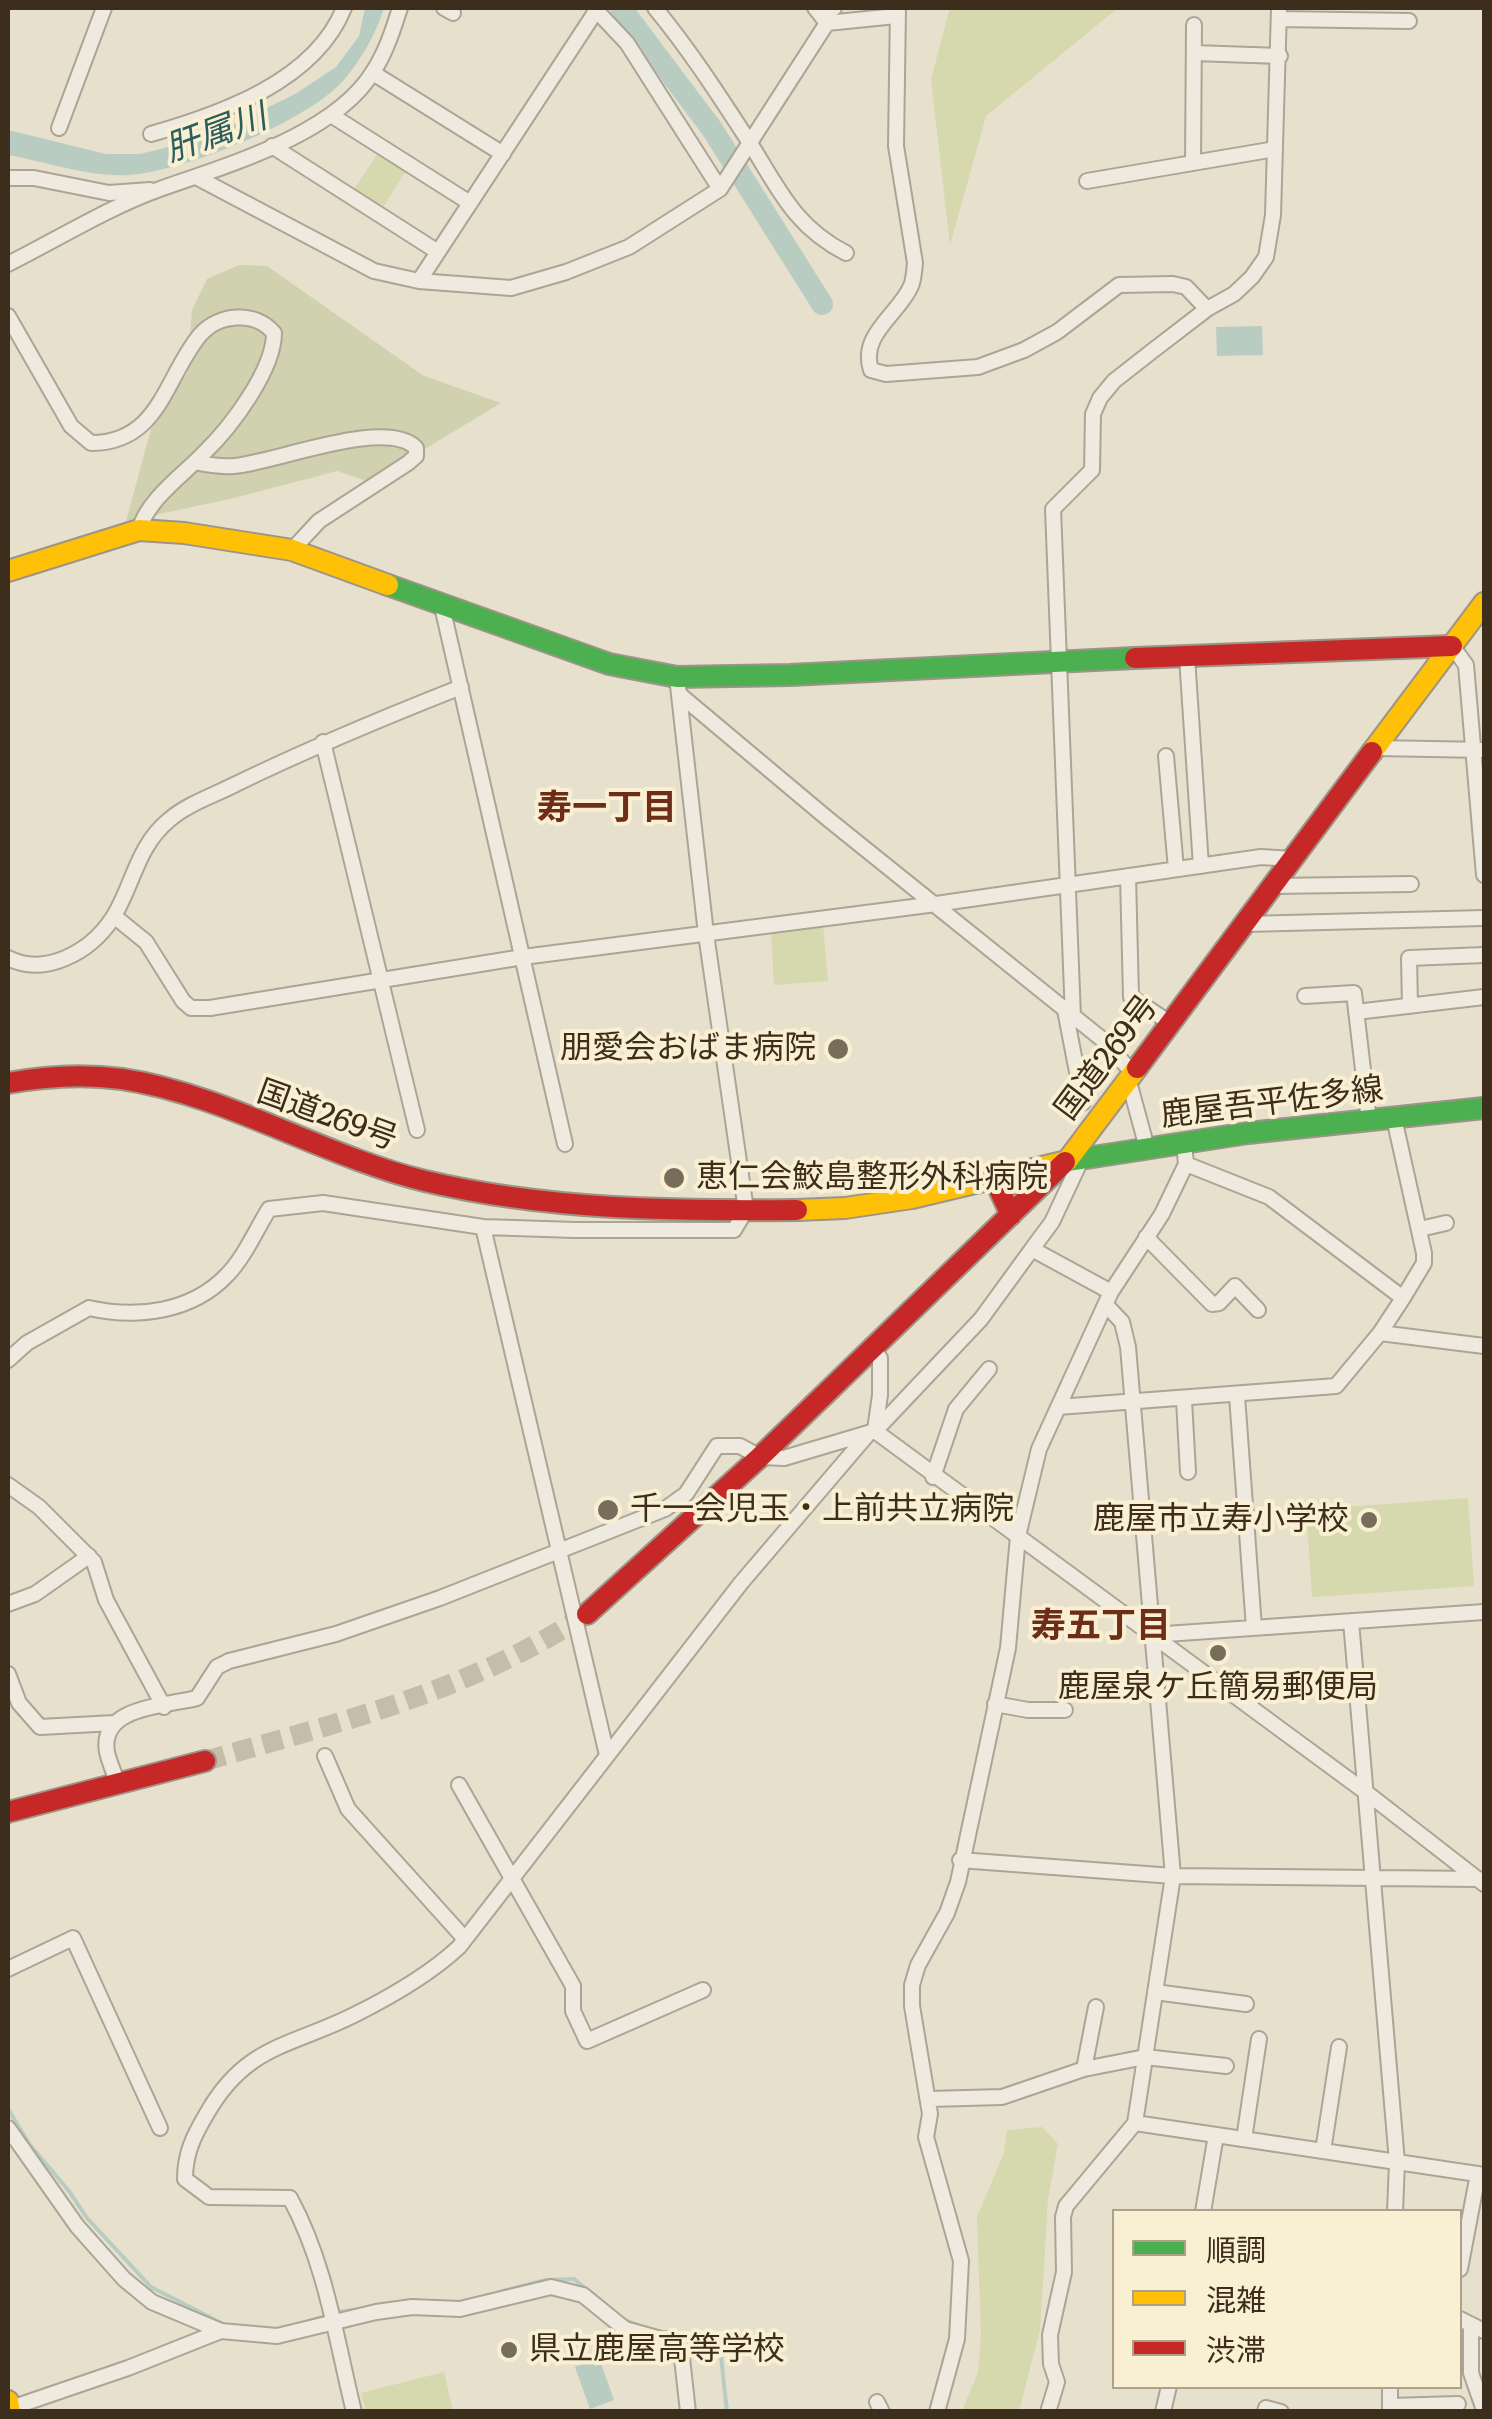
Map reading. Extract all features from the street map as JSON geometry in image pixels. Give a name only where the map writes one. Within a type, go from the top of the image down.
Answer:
[{"type":"main road","points":[[8,572],[139,530],[292,550],[678,686],[1058,662],[1452,646]]},
{"type":"main road","name":"国道269号","points":[[8,1083],[40,1077],[88,1077],[147,1084],[341,1156],[473,1192],[584,1208],[657,1212],[864,1206],[1074,1159],[1130,1075],[1484,603]]},
{"type":"main road","name":"鹿屋吾平佐多線","points":[[1074,1159],[1148,1148],[1185,1154],[1370,1121],[1484,1108]]},
{"type":"main road","points":[[587,1614],[760,1457],[1010,1215],[1074,1159]]},
{"type":"main road","points":[[991,1180],[1010,1215]]},
{"type":"main road","points":[[8,1812],[205,1761]]},
{"type":"street","points":[[59,128],[104,8]]},
{"type":"street","points":[[151,134],[191,122],[265,88],[295,69],[336,27],[344,8]]},
{"type":"street","points":[[8,264],[158,190],[198,178],[272,146],[331,115],[373,73],[392,36],[400,8]]},
{"type":"street","points":[[419,282],[596,8],[638,59],[720,189]]},
{"type":"street","points":[[655,8],[686,45],[790,210],[821,240],[846,253]]},
{"type":"street","points":[[198,178],[356,264],[419,282],[511,288],[566,272],[628,247],[720,189],[825,14],[897,12],[896,146],[915,263],[914,282],[877,333],[868,362],[871,370],[886,374],[978,367],[1024,350],[1057,332],[1120,286],[1186,287],[1207,309]]},
{"type":"street","points":[[1083,1104],[1069,1014],[1054,509],[1092,470],[1093,414],[1114,381],[1207,309],[1234,294],[1266,257],[1272,235],[1279,13],[1409,21]]},
{"type":"street","points":[[1193,162],[1194,25]]},
{"type":"street","points":[[1194,54],[1280,56]]},
{"type":"street","points":[[373,73],[502,154]]},
{"type":"street","points":[[331,115],[470,204]]},
{"type":"street","points":[[272,146],[438,252]]},
{"type":"street","points":[[1087,181],[1276,149]]},
{"type":"street","points":[[8,178],[34,178],[109,192],[158,190]]},
{"type":"street","points":[[8,316],[72,426],[90,443],[110,443],[151,414],[165,399],[196,340],[210,325],[252,317],[274,333],[274,344],[260,376],[228,428],[143,516],[139,530]]},
{"type":"street","points":[[195,462],[236,466],[382,437],[412,443],[416,456],[318,522],[292,550]]},
{"type":"street","points":[[442,602],[565,1144]]},
{"type":"street","points":[[1452,646],[1466,665],[1479,750],[1484,875]]},
{"type":"street","points":[[1187,657],[1201,866]]},
{"type":"street","points":[[678,686],[828,819],[1103,1040],[1130,1075],[1148,1148]]},
{"type":"street","points":[[8,1360],[27,1342],[90,1308],[114,1314],[146,1312],[172,1308],[205,1294],[230,1273],[269,1210],[323,1203],[483,1226],[734,1230],[746,1210],[706,934],[678,686]]},
{"type":"street","points":[[8,958],[37,966],[61,960],[103,930],[114,916],[136,861],[168,820],[323,742],[461,687]]},
{"type":"street","points":[[323,742],[417,1130]]},
{"type":"street","points":[[1377,748],[1479,750]]},
{"type":"street","points":[[1166,756],[1176,870]]},
{"type":"street","points":[[114,916],[146,942],[183,1001],[191,1008],[210,1008],[523,957],[1261,857],[1293,859]]},
{"type":"street","points":[[1128,876],[1131,997],[1170,1023]]},
{"type":"street","points":[[1274,886],[1412,884]]},
{"type":"street","points":[[1246,924],[1484,918]]},
{"type":"street","points":[[1410,1006],[1410,958],[1484,954]]},
{"type":"street","points":[[1305,996],[1354,992],[1370,1121]]},
{"type":"street","points":[[1356,1012],[1484,997]]},
{"type":"street","points":[[1058,1407],[1336,1386],[1380,1333],[1424,1264],[1420,1229],[1394,1118]]},
{"type":"street","points":[[937,2412],[957,2340],[962,2278],[926,2137],[930,2114],[912,1985],[958,1882],[1008,1648],[1018,1536],[1039,1450],[1109,1298],[1146,1237],[1185,1154],[1269,1197],[1403,1298]]},
{"type":"street","points":[[354,2412],[310,2234],[290,2198],[208,2197],[185,2178],[189,2144],[213,2102],[254,2058],[272,2047],[353,2016],[436,1968],[466,1938],[741,1583],[872,1432],[981,1319],[1052,1222],[1074,1159]]},
{"type":"street","points":[[1420,1229],[1446,1223]]},
{"type":"street","points":[[483,1226],[607,1754]]},
{"type":"street","points":[[1146,1237],[1212,1304],[1220,1303],[1235,1286],[1258,1310]]},
{"type":"street","points":[[1032,1249],[1109,1298],[1126,1334],[1173,1876],[1135,2123],[1066,2206],[1062,2217],[1064,2272],[1050,2335],[1056,2382],[1048,2412]]},
{"type":"street","points":[[1380,1333],[1484,1346]]},
{"type":"street","points":[[872,1349],[880,1358],[880,1394],[872,1432]]},
{"type":"street","points":[[934,1477],[956,1409],[989,1369]]},
{"type":"street","points":[[1237,1396],[1254,1628]]},
{"type":"street","points":[[1184,1400],[1188,1472]]},
{"type":"street","points":[[117,1782],[106,1748],[114,1723],[124,1714],[197,1698],[217,1668],[229,1661],[371,1622],[440,1598],[664,1509],[686,1494],[717,1446],[740,1446],[760,1457],[784,1458],[872,1432]]},
{"type":"street","points":[[872,1432],[1482,1881]]},
{"type":"street","points":[[8,1486],[39,1507],[94,1562],[106,1600],[164,1707]]},
{"type":"street","points":[[8,1604],[35,1594],[89,1556]]},
{"type":"street","points":[[1151,1635],[1484,1612]]},
{"type":"street","points":[[1352,1622],[1397,2162],[1395,2209]]},
{"type":"street","points":[[8,1674],[13,1706],[40,1728],[114,1723]]},
{"type":"street","points":[[996,1704],[1028,1710],[1065,1710]]},
{"type":"street","points":[[325,1756],[348,1808],[466,1938]]},
{"type":"street","points":[[459,1785],[572,1986],[574,2010],[587,2042],[704,1990]]},
{"type":"street","points":[[960,1860],[1173,1876],[1482,1881]]},
{"type":"street","points":[[8,1970],[73,1938],[160,2128]]},
{"type":"street","points":[[1155,1992],[1246,2004]]},
{"type":"street","points":[[1084,2068],[1096,2007]]},
{"type":"street","points":[[1244,2139],[1259,2038]]},
{"type":"street","points":[[1324,2151],[1339,2046]]},
{"type":"street","points":[[928,2100],[1002,2097],[1084,2068],[1145,2056],[1226,2066]]},
{"type":"street","points":[[1135,2123],[1481,2175],[1462,2261]]},
{"type":"street","points":[[8,2128],[77,2226],[124,2278],[152,2302],[222,2332],[277,2336],[412,2308],[460,2309],[551,2287],[583,2295],[625,2329],[661,2340],[680,2340],[688,2412]]},
{"type":"street","points":[[1203,2209],[1216,2135]]},
{"type":"street","points":[[1472,2325],[1471,2373],[1484,2410]]},
{"type":"street","points":[[9,2408],[222,2332]]},
{"type":"street","points":[[1390,2408],[1458,2404]]},
{"type":"street","points":[[1266,2412],[1266,2408],[1281,2412]]},
{"type":"green space","points":[[950,8],[1118,8],[986,116],[950,245],[931,79]]},
{"type":"green space","points":[[378,153],[406,171],[382,209],[353,191]]},
{"type":"green space","points":[[239,265],[267,266],[424,376],[501,403],[370,482],[337,471],[126,521],[151,429],[187,373],[192,310],[207,279]]},
{"type":"green space","points":[[823,925],[828,981],[774,985],[771,932]]},
{"type":"green space","points":[[1468,1498],[1474,1586],[1312,1597],[1307,1521],[1332,1520],[1332,1508]]},
{"type":"green space","points":[[1042,2127],[1058,2144],[1048,2199],[1040,2330],[1019,2411],[962,2411],[978,2372],[981,2336],[977,2217],[1004,2153],[1007,2130]]},
{"type":"green space","points":[[444,2372],[453,2411],[366,2411],[361,2393]]},
{"type":"water","name":"肝属川","points":[[365,8],[384,8],[367,46],[343,81],[302,113],[242,142],[180,165],[128,175],[83,171],[8,155],[8,130],[106,154],[140,154],[224,129],[295,94],[336,67],[359,36]]},
{"type":"water","points":[[1262,326],[1263,355],[1217,356],[1216,327]]},
{"type":"water","points":[[599,2358],[614,2400],[590,2409],[575,2367]]},
{"type":"waterway","points":[[621,8],[712,129],[822,304]]},
{"type":"waterway","points":[[8,2109],[30,2145],[87,2218],[151,2287],[227,2326]]},
{"type":"waterway","points":[[499,2292],[546,2280],[574,2279],[616,2313]]},
{"type":"waterway","points":[[338,2312],[368,2308]]},
{"type":"waterway","points":[[309,2321],[329,2315]]},
{"type":"waterway","points":[[623,2319],[642,2327]]},
{"type":"waterway","points":[[680,2335],[705,2335],[720,2347],[727,2412]]},
{"type":"tunnel","points":[[205,1761],[354,1718],[449,1685],[542,1641],[587,1614]]},
{"type":"traffic: fast","points":[[388,585],[609,664],[677,677],[1135,658]]},
{"type":"traffic: fast","points":[[1067,1161],[1248,1133],[1484,1108]]},
{"type":"traffic: slow","points":[[8,571],[139,530],[292,550],[388,585]]},
{"type":"traffic: slow","points":[[1372,752],[1484,603]]},
{"type":"traffic: slow","points":[[797,1210],[912,1198],[1067,1161],[1137,1068]]},
{"type":"traffic: slow","points":[[8,2401],[10,2412]]},
{"type":"traffic: jam","points":[[1135,658],[1452,646]]},
{"type":"traffic: jam","points":[[1137,1068],[1372,752]]},
{"type":"traffic: jam","points":[[8,1083],[94,1077],[160,1087],[236,1111],[387,1170],[471,1191],[610,1207],[797,1210]]},
{"type":"traffic: jam","points":[[587,1614],[760,1457],[1065,1162]]},
{"type":"traffic: jam","points":[[991,1181],[1011,1215]]},
{"type":"traffic: jam","points":[[8,1812],[205,1761]]},
{"type":"place","name":"朋愛会おばま病院","points":[[838,1049]]},
{"type":"place","name":"恵仁会鮫島整形外科病院","points":[[674,1178]]},
{"type":"place","name":"千一会児玉・上前共立病院","points":[[608,1510]]},
{"type":"place","name":"鹿屋市立寿小学校","points":[[1369,1520]]},
{"type":"place","name":"鹿屋泉ケ丘簡易郵便局","points":[[1218,1653]]},
{"type":"place","name":"県立鹿屋高等学校","points":[[509,2350]]},
{"type":"district","name":"寿一丁目","points":[[607,809]]},
{"type":"district","name":"寿五丁目","points":[[1101,1627]]}]
